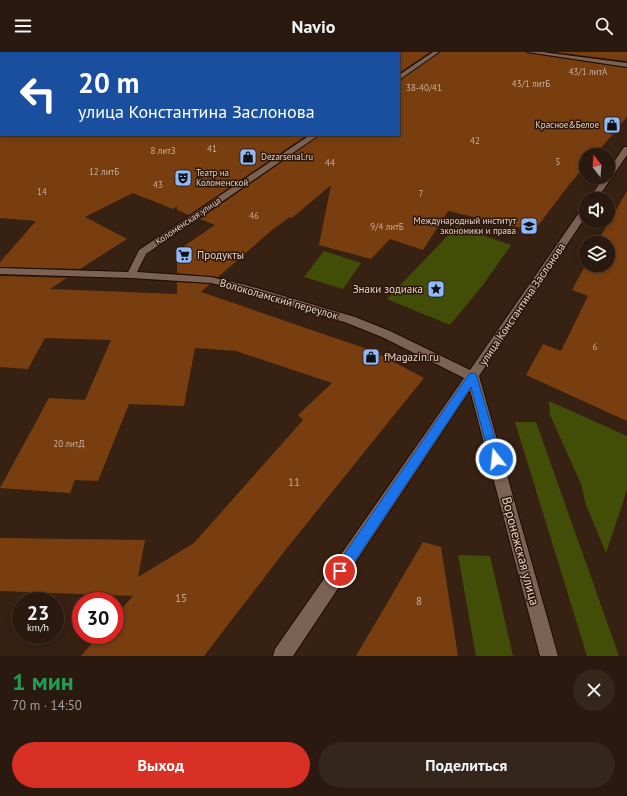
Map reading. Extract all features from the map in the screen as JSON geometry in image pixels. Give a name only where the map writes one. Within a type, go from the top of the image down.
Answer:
[{"type":"street","points":[[400,77],[436,52]]},
{"type":"street","points":[[530,52],[627,65]]},
{"type":"street","points":[[564,52],[627,60]]},
{"type":"street","name":"Коломенская улица","points":[[131,275],[142,252],[314,136]]},
{"type":"street","points":[[615,166],[627,149]]},
{"type":"street","points":[[618,162],[627,164]]},
{"type":"street","name":"улица Константина Заслонова","points":[[282,656],[579,219]]},
{"type":"street","name":"Волоколамский переулок","points":[[0,271],[131,275],[211,280],[290,301],[351,320],[386,334],[473,377]]},
{"type":"street","name":"Воронежская улица","points":[[473,377],[550,656]]},
{"type":"green space","points":[[457,226],[511,245],[483,285],[450,325],[387,299]]},
{"type":"green space","points":[[324,251],[361,263],[343,289],[304,277]]},
{"type":"green space","points":[[549,401],[627,436],[627,490],[606,553],[586,505],[581,484],[550,415]]},
{"type":"green space","points":[[515,422],[536,422],[619,656],[587,656]]},
{"type":"green space","points":[[458,555],[490,556],[513,656],[476,656]]},
{"type":"building","points":[[400,52],[430,52],[400,72]]},
{"type":"building","points":[[440,52],[526,52],[627,68],[627,117],[601,148],[579,148],[579,173],[534,231],[448,211],[423,250],[390,239],[371,259],[319,245],[331,185],[292,218],[290,217],[272,230],[218,277],[177,273],[177,251],[215,225],[200,219],[319,136],[400,136],[400,80]]},
{"type":"building","points":[[554,52],[627,52],[627,61]]},
{"type":"building","points":[[0,136],[306,136],[189,215],[177,210],[177,206],[173,209],[133,193],[85,217],[127,239],[80,269],[0,267],[0,262],[36,221],[0,218]]},
{"type":"building","points":[[627,191],[627,421],[526,375],[543,344],[561,351],[588,296],[572,290],[582,272],[615,272],[615,236],[601,236],[606,228],[615,228],[615,212]]},
{"type":"building","points":[[0,276],[67,278],[50,289],[177,294],[177,282],[210,284],[201,292],[373,351],[424,378],[287,548],[204,656],[81,656],[91,644],[124,644],[124,606],[133,596],[124,596],[124,592],[72,592],[72,594],[64,593],[64,592],[0,591],[0,538],[145,540],[138,577],[194,543],[303,420],[298,415],[332,383],[236,351],[195,348],[184,406],[129,404],[98,481],[75,480],[70,493],[0,488],[49,398],[85,400],[111,340],[45,338],[28,369],[0,367]]},
{"type":"building","points":[[423,542],[441,547],[458,656],[356,656]]},
{"type":"place","name":"Красное&Белое","points":[[612,125]]},
{"type":"place","name":"Dezarsenal.ru","points":[[248,157]]},
{"type":"place","name":"Театр на Коломенской","points":[[183,178]]},
{"type":"place","name":"Международный институт экономики и права","points":[[529,226]]},
{"type":"place","name":"Продукты","points":[[184,255]]},
{"type":"place","name":"Знаки зодиака","points":[[436,289]]},
{"type":"place","name":"fMagazin.ru","points":[[371,357]]},
{"type":"route","points":[[340,571],[473,377],[496,459]]}]
